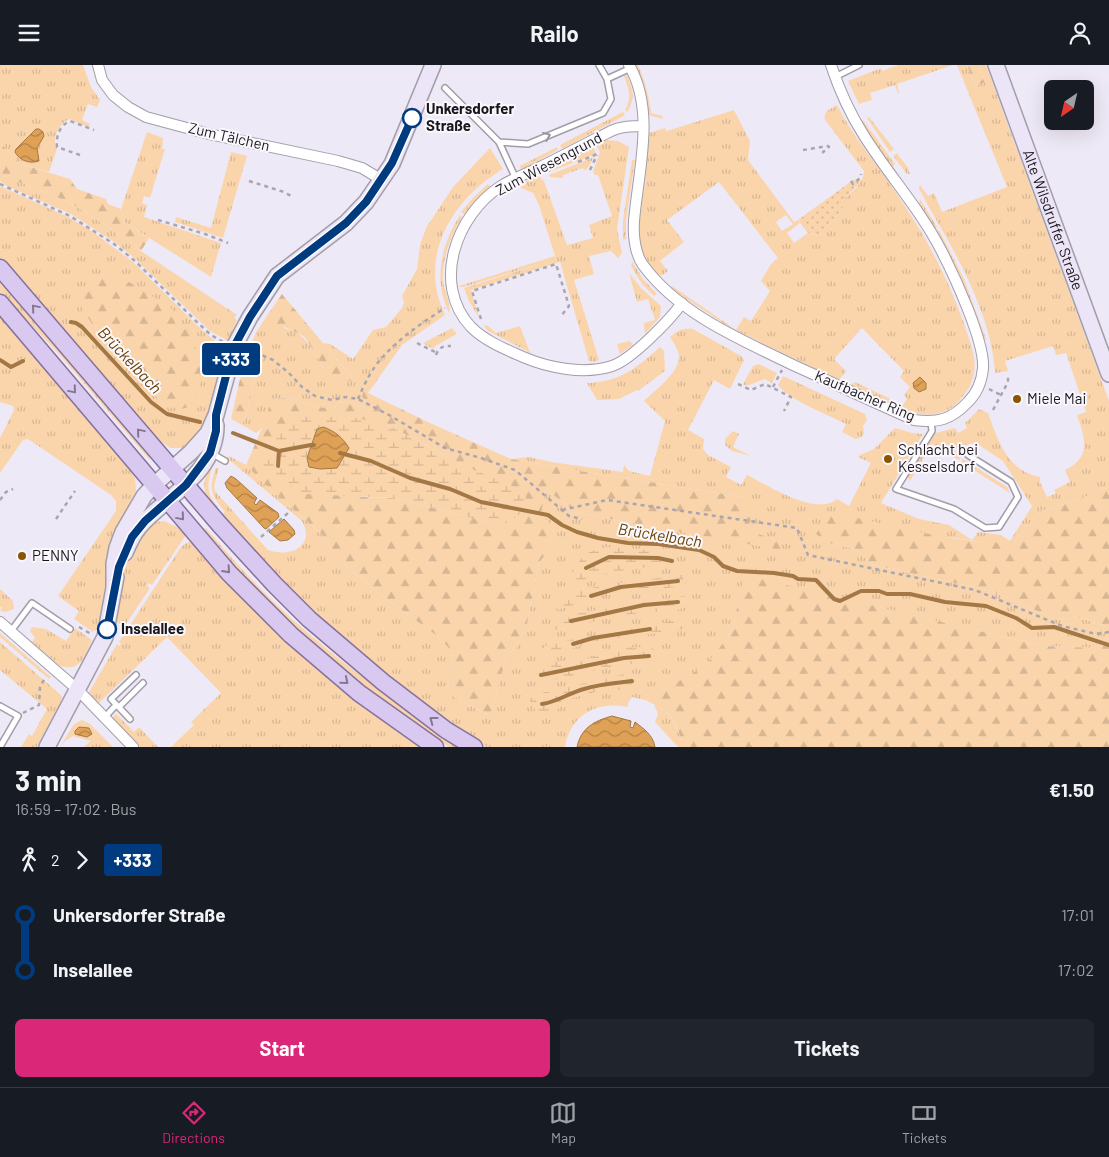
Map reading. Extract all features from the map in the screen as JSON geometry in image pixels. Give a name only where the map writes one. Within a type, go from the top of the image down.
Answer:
[{"type":"main road","points":[[0,268],[268,578],[309,619],[383,681],[446,730],[474,747]]},
{"type":"main road","points":[[0,303],[229,573],[291,635],[359,693],[435,747]]},
{"type":"street","name":"Zum Tälchen","points":[[98,65],[102,80],[113,95],[128,107],[146,117],[209,134],[338,161],[362,168],[382,180]]},
{"type":"street","points":[[114,586],[114,564],[117,548],[133,513],[154,485],[201,443],[208,433],[216,415],[235,345],[250,317],[277,276],[346,223],[366,202],[382,180],[399,148],[433,65]]},
{"type":"street","name":"Kaufbacher Ring","points":[[630,66],[640,92],[643,126],[642,155],[634,223],[636,246],[642,263],[661,285],[682,303],[712,323],[756,347],[914,420],[931,422],[944,419],[961,410],[973,397],[980,383],[983,367],[982,353],[970,313],[941,249],[864,136],[841,94],[831,65]]},
{"type":"street","name":"Alte Wilsdruffer Straße","points":[[996,65],[1109,374]]},
{"type":"street","name":"Zum Wiesengrund","points":[[643,126],[619,128],[500,187],[481,204],[466,223],[451,261],[450,282],[453,298],[461,314],[472,328],[497,346],[538,364],[561,368],[593,369],[613,366],[628,356],[675,313],[682,303]]},
{"type":"street","points":[[47,747],[102,642],[107,629],[119,567],[132,537],[145,521],[186,485],[210,453],[216,431],[216,415]]},
{"type":"street","points":[[0,622],[78,689],[134,747]]},
{"type":"lane","points":[[499,142],[528,144],[604,113],[611,99],[607,79],[599,65]]},
{"type":"lane","points":[[835,77],[860,65]]},
{"type":"lane","points":[[607,79],[630,66]]},
{"type":"lane","points":[[445,88],[499,142],[516,179]]},
{"type":"lane","points":[[931,422],[932,431],[896,489],[954,509],[985,528],[999,527],[1018,497],[1011,482],[968,455]]},
{"type":"lane","points":[[210,453],[225,461]]},
{"type":"lane","points":[[11,631],[32,603],[70,629]]},
{"type":"lane","points":[[130,719],[111,699],[136,675]]},
{"type":"lane","points":[[105,717],[143,683]]},
{"type":"lane","points":[[0,706],[18,716],[0,747]]},
{"type":"path","points":[[80,155],[57,147],[56,139],[60,129],[65,123],[70,121],[94,131]]},
{"type":"path","points":[[590,170],[598,153],[592,141]]},
{"type":"path","points":[[804,150],[828,146],[823,152],[824,154]]},
{"type":"path","points":[[851,181],[853,184],[862,174]]},
{"type":"path","points":[[249,181],[284,192],[293,197]]},
{"type":"path","points":[[0,184],[70,216],[114,244],[135,261],[212,335],[226,344]]},
{"type":"path","points":[[158,220],[228,243]]},
{"type":"path","points":[[481,319],[472,291],[556,265],[569,306],[561,316]]},
{"type":"path","points":[[358,399],[367,379],[381,359],[426,320],[445,308]]},
{"type":"path","points":[[417,343],[436,354],[438,349],[451,346]]},
{"type":"path","points":[[246,348],[273,360],[302,387],[315,396],[332,400],[344,397],[358,399],[445,448],[481,457],[515,470],[569,516],[582,519]]},
{"type":"path","points":[[772,388],[778,376]]},
{"type":"path","points":[[993,410],[1008,382],[1008,377]]},
{"type":"path","points":[[738,384],[751,390],[765,384],[790,397],[784,411]]},
{"type":"path","points":[[989,389],[1001,395]]},
{"type":"path","points":[[0,500],[6,492],[13,489]]},
{"type":"path","points":[[56,519],[75,491]]},
{"type":"path","points":[[562,510],[607,500],[797,528],[808,555],[975,590],[1062,626],[1096,634],[1109,632]]},
{"type":"path","points":[[261,537],[288,513]]},
{"type":"path","points":[[70,629],[74,623],[102,642]]},
{"type":"path","points":[[18,716],[39,705],[40,687],[46,678]]},
{"type":"green space","points":[[0,65],[83,65],[91,87],[100,100],[97,107],[88,104],[82,120],[90,124],[88,127],[69,119],[59,128],[55,140],[57,149],[49,172],[21,164],[0,143]],"holes":[[[36,129],[44,136],[37,148],[15,152]]]},
{"type":"green space","points":[[636,65],[638,65],[645,83],[651,113],[662,116],[663,119],[648,115],[645,88]]},
{"type":"green space","points":[[898,65],[953,65],[897,84],[898,94],[895,85],[870,93],[872,100],[859,104],[848,81],[881,68],[882,71]]},
{"type":"green space","points":[[957,65],[967,65],[975,86],[986,82],[979,65],[986,65],[1109,401],[1109,487],[1075,501],[1040,511],[1014,543],[998,544],[947,537],[829,543],[855,549],[873,565],[992,591],[1058,620],[1077,617],[1109,627],[1109,638],[1095,648],[1042,646],[745,576],[732,632],[704,668],[645,700],[632,697],[628,707],[606,706],[587,712],[573,726],[565,747],[486,747],[374,666],[280,580],[221,515],[225,512],[212,491],[212,481],[216,468],[219,468],[214,486],[215,491],[268,550],[276,552],[292,551],[303,543],[306,537],[302,521],[227,458],[229,456],[246,465],[271,490],[322,534],[337,558],[377,592],[436,635],[453,652],[447,693],[490,716],[507,655],[516,648],[527,624],[539,563],[552,545],[540,515],[545,489],[578,513],[733,541],[782,543],[755,533],[748,526],[752,518],[742,497],[511,459],[529,457],[623,472],[624,465],[629,471],[650,476],[665,421],[644,401],[666,381],[676,368],[679,355],[670,337],[681,330],[693,329],[741,356],[744,360],[730,389],[714,380],[688,430],[704,439],[703,449],[708,455],[731,467],[726,477],[741,485],[747,475],[779,492],[805,502],[828,504],[837,499],[849,506],[871,463],[858,457],[860,455],[874,449],[895,428],[923,434],[881,503],[919,519],[949,525],[972,540],[978,532],[1001,535],[1010,541],[1032,506],[1003,461],[976,443],[955,449],[957,455],[961,457],[959,460],[932,444],[910,481],[907,476],[932,434],[955,428],[958,433],[967,428],[965,423],[979,409],[988,413],[1000,444],[1012,461],[1029,474],[1040,477],[1040,482],[1047,497],[1056,493],[1054,490],[1070,482],[1065,470],[1074,465],[1079,459],[1083,453],[1084,446],[1084,439],[1077,415],[1086,412],[1066,353],[1056,355],[1053,346],[1005,361],[1008,371],[995,373],[993,352],[981,310],[963,268],[919,189],[920,185],[928,196],[934,193],[942,212],[1007,187]]},
{"type":"green space","points":[[967,65],[979,65],[986,82],[975,86]]},
{"type":"green space","points":[[627,75],[633,98],[627,112],[625,110],[629,93],[624,76]]},
{"type":"green space","points":[[837,105],[850,127],[905,205],[924,237],[949,286],[969,340],[975,366],[970,385],[963,396],[951,408],[938,413],[909,412],[851,385],[855,382],[903,405],[907,399],[904,395],[910,387],[900,377],[904,371],[862,328],[834,359],[846,371],[839,380],[729,327],[670,288],[672,286],[736,330],[744,317],[751,321],[770,291],[761,281],[771,264],[778,258],[719,182],[667,220],[684,242],[660,261],[668,271],[663,275],[656,275],[646,261],[639,241],[638,222],[645,183],[649,133],[665,128],[666,131],[670,130],[734,110],[750,141],[748,160],[794,222],[798,220],[800,223],[787,233],[794,243],[808,233],[819,236],[843,208],[839,204],[858,185],[864,171],[825,120],[826,112]],"holes":[[[786,215],[793,224],[782,231],[776,222]]]},
{"type":"green space","points":[[623,112],[625,115],[622,117],[562,149],[560,145]]},
{"type":"green space","points":[[869,117],[894,149],[890,152],[867,118]]},
{"type":"green space","points":[[863,120],[895,164],[892,167],[862,124]]},
{"type":"green space","points":[[147,132],[163,138],[162,149],[165,149],[150,198],[144,196],[142,203],[147,205],[144,217],[221,243],[211,277],[124,222],[121,209]]},
{"type":"green space","points":[[606,140],[618,141],[629,147],[617,229],[622,253],[618,258],[611,251],[589,256],[594,274],[574,280],[599,360],[595,362],[589,361],[560,262],[471,290],[479,318],[464,288],[550,261],[463,287],[459,286],[555,256],[539,205],[533,193],[517,186],[537,175],[544,181],[567,245],[593,238],[589,225],[612,216],[598,175],[595,175],[593,172],[600,152],[596,145]]},
{"type":"green space","points":[[0,143],[21,164],[70,179],[77,189],[106,199],[108,204],[121,209],[124,222],[149,238],[141,251],[126,238],[69,202],[7,177],[0,172]]},
{"type":"green space","points":[[593,146],[596,154],[549,172],[550,168]]},
{"type":"green space","points":[[557,147],[558,150],[521,170],[520,166]]},
{"type":"green space","points":[[490,148],[503,169],[468,196],[444,231],[438,251],[435,272],[437,293],[445,315],[398,347],[386,358],[363,391],[365,407],[341,401],[334,408],[323,408],[288,398],[273,399],[262,428],[256,433],[242,425],[248,410],[257,368],[248,354],[256,332],[269,313],[269,326],[281,327],[299,334],[310,346],[327,373],[353,379],[323,343],[330,344],[353,359],[373,330],[386,327],[402,308],[404,302],[402,296],[417,269],[420,245],[426,228],[453,187]]},
{"type":"green space","points":[[231,152],[247,156],[223,238],[175,222],[176,217],[211,228]]},
{"type":"green space","points":[[897,153],[910,174],[907,174],[893,156]]},
{"type":"green space","points":[[594,157],[587,169],[584,170],[583,168],[563,175],[563,178],[550,177],[549,175]]},
{"type":"green space","points":[[632,160],[635,160],[626,220],[626,239],[623,240],[623,220]]},
{"type":"green space","points":[[0,172],[7,177],[69,202],[126,238],[141,251],[237,315],[234,318],[237,320],[228,341],[210,331],[116,243],[71,214],[7,186],[0,181]]},
{"type":"green space","points":[[853,180],[862,180],[840,204],[843,208],[819,236],[808,233],[798,220]]},
{"type":"green space","points":[[488,184],[491,187],[464,214],[461,212],[473,198]]},
{"type":"green space","points":[[0,186],[70,218],[93,232],[133,262],[200,328],[225,347],[207,422],[200,435],[186,448],[170,448],[152,435],[0,258]],"holes":[[[131,283],[154,299],[168,407],[149,390],[99,335]]]},
{"type":"green space","points":[[920,199],[937,227],[934,229],[919,204]]},
{"type":"green space","points":[[460,215],[462,217],[454,231],[444,263],[443,280],[450,310],[449,313],[441,288],[441,263],[448,238]]},
{"type":"green space","points":[[939,230],[964,279],[986,339],[982,340],[936,232]]},
{"type":"green space","points":[[632,261],[643,279],[657,294],[654,296],[642,284],[631,266]]},
{"type":"green space","points":[[629,273],[641,288],[661,306],[660,317],[645,334],[644,323],[655,320],[648,299],[637,302]]},
{"type":"green space","points":[[106,274],[131,283],[170,307],[189,332],[199,356],[201,382],[192,406],[182,409],[168,407],[149,390],[99,335],[78,302],[87,288]]},
{"type":"green space","points":[[0,278],[152,458],[149,459],[58,353],[0,292]]},
{"type":"green space","points":[[282,294],[353,379],[341,386],[327,373],[305,337],[285,327],[274,331],[269,326],[269,313]]},
{"type":"green space","points":[[0,316],[128,466],[135,478],[136,491],[108,561],[103,607],[96,631],[94,630],[93,632],[74,619],[79,611],[58,596],[116,511],[116,501],[111,495],[28,439],[23,440],[0,473],[0,438],[14,410],[13,406],[0,402]]},
{"type":"green space","points":[[487,325],[496,333],[520,326],[530,353],[488,331],[484,326]]},
{"type":"green space","points":[[452,328],[457,334],[433,349],[423,343]]},
{"type":"green space","points":[[630,341],[633,345],[620,354],[617,344]]},
{"type":"green space","points":[[402,345],[368,393],[511,459],[742,497],[752,507],[752,518],[748,526],[756,533],[782,543],[781,550],[578,513],[545,489],[541,515],[554,527],[552,545],[539,563],[527,624],[516,648],[507,655],[490,716],[447,693],[453,652],[436,635],[377,592],[337,558],[322,534],[271,490],[246,465],[272,399],[288,398],[323,408],[334,408],[341,401],[365,407],[363,391],[365,386],[374,372],[397,347]],"holes":[[[386,424],[463,465],[503,525],[395,498],[362,497],[259,464]]]},
{"type":"green space","points":[[660,347],[664,351],[665,371],[638,391],[619,399],[597,400],[587,383],[609,380],[627,373]]},
{"type":"green space","points":[[248,354],[257,368],[248,410],[242,425],[231,419]]},
{"type":"green space","points":[[759,364],[777,373],[772,383],[765,379],[746,386],[743,384],[753,366]]},
{"type":"green space","points":[[783,376],[865,414],[867,420],[863,426],[864,433],[862,437],[856,439],[842,432],[846,424],[799,401],[783,390],[778,385]]},
{"type":"green space","points":[[303,417],[352,417],[386,424],[463,465],[526,492],[525,511],[503,525],[395,498],[304,494],[259,464],[279,426]],"holes":[[[348,448],[337,468],[320,469]]]},
{"type":"green space","points":[[733,431],[739,434],[733,447],[751,456],[732,451],[725,445],[725,439]]},
{"type":"green space","points":[[963,459],[1007,487],[1010,493],[961,462]]},
{"type":"green space","points":[[212,468],[209,489],[211,498],[218,507],[216,509],[208,499],[204,487],[207,470]]},
{"type":"green space","points":[[1109,487],[1109,627],[1077,617],[1058,620],[992,591],[873,565],[855,549],[829,543],[816,534],[830,512],[945,537],[1014,543],[1040,511],[1075,501]]},
{"type":"green space","points":[[164,521],[177,527],[186,535],[152,585],[149,583],[147,586],[150,588],[124,627],[115,621],[128,557],[131,558],[146,528],[157,522]]},
{"type":"green space","points":[[206,528],[254,582],[307,632],[363,677],[460,747],[449,747],[429,734],[356,681],[318,649],[244,579],[202,531]]},
{"type":"green space","points":[[192,541],[422,747],[171,747],[194,725],[191,722],[221,693],[167,637],[98,704],[89,692],[117,644],[119,646],[121,644],[119,642],[181,547]]},
{"type":"green space","points":[[607,547],[660,551],[680,564],[630,569],[571,583],[573,571],[585,553]]},
{"type":"green space","points":[[682,575],[686,586],[617,593],[553,611],[568,592]]},
{"type":"green space","points":[[744,575],[1042,646],[1095,648],[1109,638],[1109,747],[682,747],[678,730],[671,717],[661,708],[645,700],[704,667],[732,632]]},
{"type":"green space","points":[[0,589],[13,601],[14,609],[6,612],[0,611],[2,607],[0,607]]},
{"type":"green space","points":[[684,596],[689,602],[683,609],[625,615],[544,632],[555,619],[589,611]]},
{"type":"green space","points":[[684,619],[690,627],[677,631],[600,640],[559,652],[539,652],[548,644]]},
{"type":"green space","points":[[32,627],[46,629],[66,641],[75,628],[92,640],[78,665],[73,667],[60,666],[32,642],[35,638],[30,631]]},
{"type":"green space","points":[[0,633],[51,677],[49,679],[0,637]]},
{"type":"green space","points":[[0,642],[62,696],[61,702],[37,747],[21,747],[29,734],[32,736],[47,709],[0,670]]},
{"type":"green space","points":[[648,647],[663,652],[662,660],[615,666],[549,681],[535,681],[538,670],[548,662],[584,660],[613,648]]},
{"type":"green space","points":[[624,674],[637,681],[622,690],[602,690],[573,698],[551,714],[544,716],[531,706],[530,699],[537,694]]},
{"type":"green space","points":[[654,704],[666,712],[674,722],[682,747],[678,747],[655,722],[658,714]]},
{"type":"green space","points":[[116,714],[134,732],[139,727],[158,747],[140,747],[112,718]]},
{"type":"green space","points":[[82,720],[90,724],[113,747],[84,747],[91,741],[73,736],[60,747],[74,724]]},
{"type":"water","points":[[36,129],[43,132],[44,136],[37,148],[39,161],[26,161],[15,152]]},
{"type":"water","points":[[920,377],[926,383],[926,389],[919,392],[914,388],[913,383]]},
{"type":"water","points":[[323,427],[338,435],[349,448],[337,468],[320,469],[309,467],[307,458],[317,429]]},
{"type":"water","points":[[231,476],[257,498],[254,503],[256,505],[260,500],[278,513],[279,517],[266,529],[227,488],[225,483]]},
{"type":"water","points":[[284,519],[294,530],[295,534],[288,540],[280,541],[269,532]]},
{"type":"water","points":[[612,716],[631,721],[630,727],[633,728],[635,722],[650,736],[655,747],[577,747],[579,740],[589,726]]},
{"type":"water","points":[[79,727],[89,728],[92,734],[87,737],[75,734]]},
{"type":"waterway","name":"Brückelbach","points":[[71,322],[82,327],[151,402],[167,414],[200,422]]},
{"type":"waterway","name":"Brückelbach","points":[[0,360],[11,367],[23,361]]},
{"type":"waterway","name":"Brückelbach","points":[[233,433],[279,451],[314,445]]},
{"type":"waterway","points":[[278,466],[279,451]]},
{"type":"waterway","name":"Brückelbach","points":[[340,453],[371,461],[410,478],[450,489],[481,502],[548,515],[562,525],[577,532],[598,538],[699,550],[714,557],[723,566],[737,571],[774,573],[793,576],[798,579],[816,580],[834,599],[840,601],[861,591],[879,591],[887,594],[910,594],[945,602],[986,606],[1016,618],[1032,628],[1054,627],[1109,645]]},
{"type":"waterway","points":[[586,568],[609,557],[658,558],[672,561]]},
{"type":"waterway","points":[[591,596],[621,587],[678,581]]},
{"type":"waterway","points":[[571,621],[644,605],[678,602]]},
{"type":"waterway","points":[[573,644],[593,638],[650,629]]},
{"type":"waterway","points":[[541,675],[624,658],[649,656]]},
{"type":"waterway","points":[[542,704],[590,687],[632,681]]},
{"type":"bus line","name":"+333","points":[[107,629],[119,567],[132,537],[145,521],[186,485],[210,453],[216,431],[216,415],[227,372],[235,345],[250,317],[277,276],[346,223],[366,202],[392,163],[412,118]]},
{"type":"place","name":"Unkersdorfer Straße","points":[[412,118]]},
{"type":"place","name":"Miele Mai","points":[[1017,399]]},
{"type":"place","name":"Schlacht bei Kesselsdorf","points":[[888,459]]},
{"type":"place","name":"PENNY","points":[[22,556]]},
{"type":"place","name":"Inselallee","points":[[107,629]]}]
